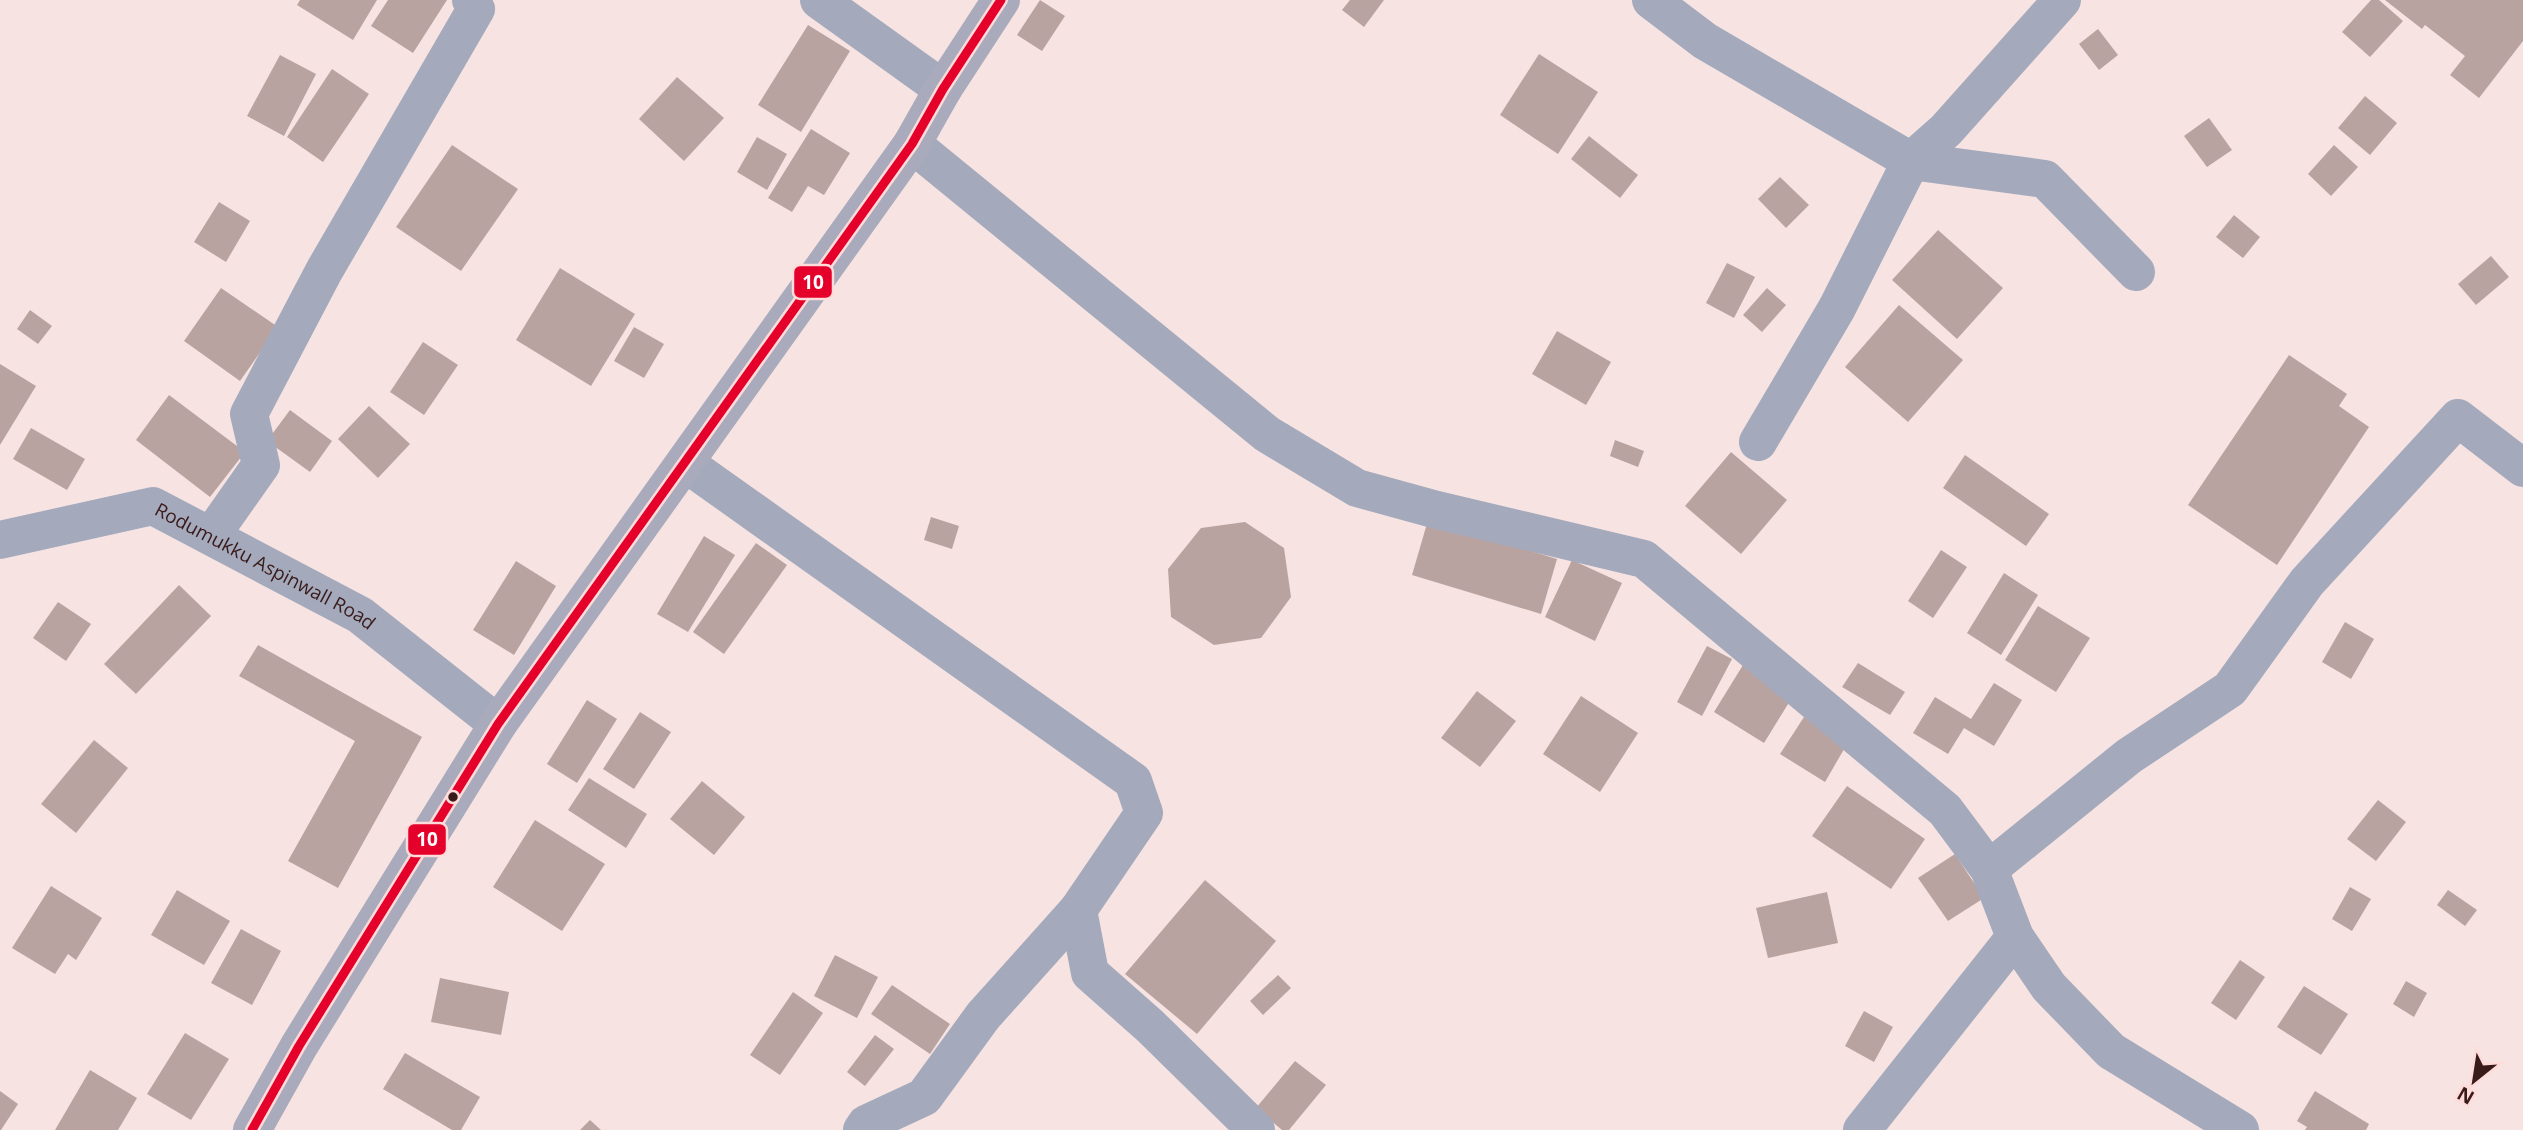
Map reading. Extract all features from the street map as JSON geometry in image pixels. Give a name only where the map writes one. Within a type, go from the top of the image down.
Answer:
[{"type":"main road","points":[[252,1130],[299,1046],[499,724],[912,144],[943,89],[1002,0]]},
{"type":"street","points":[[211,536],[261,465],[249,414],[324,271],[476,9],[471,0]]},
{"type":"street","points":[[819,0],[943,89]]},
{"type":"street","points":[[1651,0],[1705,41],[1911,161],[2045,179],[2136,272]]},
{"type":"street","points":[[1758,442],[1837,308],[1911,161],[1945,130],[2062,0]]},
{"type":"street","points":[[912,144],[1267,434],[1357,488],[1437,510],[1644,559],[1945,810],[1989,869],[2015,937],[2049,987],[2111,1051],[2240,1130]]},
{"type":"street","points":[[1989,869],[2129,755],[2230,689],[2308,582],[2458,418],[2523,468]]},
{"type":"street","points":[[685,463],[1133,781],[1144,813],[1078,910],[983,1016],[925,1097],[866,1124],[862,1130]]},
{"type":"street","name":"Rodumukku Aspinwall Road","points":[[0,540],[153,506],[360,615],[499,724]]},
{"type":"street","points":[[1078,910],[1090,973],[1150,1026],[1256,1130]]},
{"type":"street","points":[[1862,1130],[2015,937]]},
{"type":"building","points":[[300,0],[377,0],[353,40],[297,5]]},
{"type":"building","points":[[388,0],[447,0],[413,53],[371,26]]},
{"type":"building","points":[[1040,0],[1065,16],[1042,51],[1017,35]]},
{"type":"building","points":[[1350,0],[1384,0],[1364,27],[1342,10]]},
{"type":"building","points":[[2371,0],[2379,0],[2403,21],[2370,57],[2342,32]]},
{"type":"building","points":[[2385,0],[2523,0],[2523,41],[2479,98],[2450,75],[2465,56],[2425,25],[2422,29]]},
{"type":"building","points":[[808,25],[850,51],[801,132],[758,105]]},
{"type":"building","points":[[2098,29],[2118,55],[2099,70],[2079,44]]},
{"type":"building","points":[[1539,54],[1598,92],[1558,154],[1500,115]]},
{"type":"building","points":[[280,55],[316,74],[284,136],[247,116]]},
{"type":"building","points":[[332,69],[369,94],[323,162],[287,137]]},
{"type":"building","points":[[677,77],[724,118],[684,161],[639,119]]},
{"type":"building","points":[[2365,96],[2397,123],[2370,155],[2338,128]]},
{"type":"building","points":[[2209,118],[2232,150],[2207,167],[2184,136]]},
{"type":"building","points":[[811,129],[850,153],[824,195],[808,186],[792,212],[768,198]]},
{"type":"building","points":[[1589,136],[1638,175],[1620,198],[1571,159]]},
{"type":"building","points":[[757,137],[787,154],[767,190],[737,172]]},
{"type":"building","points":[[452,145],[518,189],[461,271],[396,227]]},
{"type":"building","points":[[2334,145],[2358,167],[2331,196],[2308,174]]},
{"type":"building","points":[[1780,177],[1809,205],[1786,228],[1758,199]]},
{"type":"building","points":[[219,202],[250,221],[226,262],[194,242]]},
{"type":"building","points":[[2234,215],[2260,237],[2243,258],[2216,237]]},
{"type":"building","points":[[1938,230],[2003,288],[1957,339],[1892,280]]},
{"type":"building","points":[[2491,256],[2509,277],[2476,305],[2458,284]]},
{"type":"building","points":[[1727,263],[1755,277],[1734,318],[1706,303]]},
{"type":"building","points":[[560,268],[635,314],[591,386],[516,340]]},
{"type":"building","points":[[221,288],[278,327],[240,381],[184,341]]},
{"type":"building","points":[[1767,288],[1786,305],[1762,332],[1743,315]]},
{"type":"building","points":[[1899,305],[1963,360],[1908,422],[1845,367]]},
{"type":"building","points":[[30,310],[52,326],[38,344],[17,329]]},
{"type":"building","points":[[634,327],[664,344],[644,378],[614,361]]},
{"type":"building","points":[[1557,331],[1611,362],[1586,405],[1532,374]]},
{"type":"building","points":[[423,342],[458,365],[424,415],[390,392]]},
{"type":"building","points":[[2289,355],[2347,394],[2339,406],[2369,427],[2277,565],[2188,505]]},
{"type":"building","points":[[0,364],[36,386],[0,445]]},
{"type":"building","points":[[169,395],[245,452],[210,497],[136,440]]},
{"type":"building","points":[[369,406],[410,444],[378,478],[338,439]]},
{"type":"building","points":[[290,410],[332,441],[310,472],[267,441]]},
{"type":"building","points":[[31,428],[85,459],[67,490],[13,459]]},
{"type":"building","points":[[1615,440],[1644,451],[1638,467],[1610,456]]},
{"type":"building","points":[[1731,452],[1787,500],[1741,554],[1685,506]]},
{"type":"building","points":[[1965,455],[2049,514],[2026,546],[1943,488]]},
{"type":"building","points":[[931,517],[959,526],[952,549],[924,540]]},
{"type":"building","points":[[1428,520],[1557,559],[1541,614],[1412,575]]},
{"type":"building","points":[[1245,522],[1284,548],[1291,597],[1261,638],[1214,645],[1171,617],[1168,569],[1201,528]]},
{"type":"building","points":[[704,536],[735,555],[688,632],[657,614]]},
{"type":"building","points":[[756,543],[787,565],[724,654],[693,632]]},
{"type":"building","points":[[1941,550],[1967,567],[1933,618],[1908,601]]},
{"type":"building","points":[[1572,560],[1622,583],[1595,641],[1545,617]]},
{"type":"building","points":[[516,561],[556,586],[514,655],[473,630]]},
{"type":"building","points":[[2004,573],[2038,595],[2001,655],[1967,633]]},
{"type":"building","points":[[179,585],[211,616],[136,694],[104,664]]},
{"type":"building","points":[[58,602],[91,624],[66,661],[33,638]]},
{"type":"building","points":[[2038,606],[2090,638],[2056,692],[2005,660]]},
{"type":"building","points":[[2345,622],[2374,639],[2351,679],[2322,662]]},
{"type":"building","points":[[258,645],[422,737],[338,888],[288,861],[355,741],[239,676]]},
{"type":"building","points":[[1707,646],[1732,659],[1702,716],[1677,702]]},
{"type":"building","points":[[1858,663],[1905,692],[1890,715],[1842,687]]},
{"type":"building","points":[[1743,665],[1793,696],[1764,743],[1714,712]]},
{"type":"building","points":[[1994,683],[2022,700],[1994,746],[1964,728],[1948,754],[1913,733],[1935,697],[1971,719]]},
{"type":"building","points":[[1477,691],[1516,721],[1480,767],[1441,738]]},
{"type":"building","points":[[1581,696],[1638,733],[1600,792],[1543,754]]},
{"type":"building","points":[[587,700],[617,719],[577,783],[547,764]]},
{"type":"building","points":[[640,712],[671,732],[634,789],[603,769]]},
{"type":"building","points":[[1804,717],[1847,744],[1825,782],[1780,754]]},
{"type":"building","points":[[94,740],[128,768],[76,833],[41,804]]},
{"type":"building","points":[[589,778],[647,814],[626,848],[568,810]]},
{"type":"building","points":[[702,781],[745,817],[714,855],[670,819]]},
{"type":"building","points":[[1847,786],[1925,839],[1891,889],[1812,836]]},
{"type":"building","points":[[2378,800],[2406,822],[2376,861],[2347,839]]},
{"type":"building","points":[[535,820],[605,864],[562,931],[493,887]]},
{"type":"building","points":[[1955,854],[1984,898],[1948,921],[1918,878]]},
{"type":"building","points":[[1205,880],[1276,941],[1197,1034],[1125,974]]},
{"type":"building","points":[[51,886],[102,918],[76,960],[68,954],[55,974],[12,948]]},
{"type":"building","points":[[2350,887],[2371,899],[2352,931],[2332,919]]},
{"type":"building","points":[[177,890],[230,921],[204,965],[151,935]]},
{"type":"building","points":[[2448,890],[2477,910],[2465,926],[2437,905]]},
{"type":"building","points":[[1827,892],[1838,943],[1768,958],[1756,908]]},
{"type":"building","points":[[241,929],[281,951],[252,1005],[211,983]]},
{"type":"building","points":[[835,955],[878,977],[857,1018],[814,996]]},
{"type":"building","points":[[2240,960],[2265,977],[2236,1020],[2211,1003]]},
{"type":"building","points":[[1278,975],[1291,988],[1263,1015],[1250,1001]]},
{"type":"building","points":[[440,978],[509,992],[501,1035],[431,1022]]},
{"type":"building","points":[[2406,981],[2427,993],[2414,1017],[2393,1004]]},
{"type":"building","points":[[892,985],[950,1024],[930,1054],[871,1014]]},
{"type":"building","points":[[2304,986],[2348,1014],[2321,1055],[2277,1027]]},
{"type":"building","points":[[793,992],[823,1013],[780,1075],[750,1055]]},
{"type":"building","points":[[1864,1011],[1893,1027],[1874,1062],[1845,1046]]},
{"type":"building","points":[[185,1033],[229,1059],[191,1120],[147,1094]]},
{"type":"building","points":[[875,1035],[894,1049],[865,1086],[847,1072]]},
{"type":"building","points":[[405,1053],[480,1097],[461,1130],[452,1130],[383,1089]]},
{"type":"building","points":[[1295,1061],[1326,1085],[1289,1130],[1282,1130],[1256,1108]]},
{"type":"building","points":[[90,1070],[137,1098],[118,1130],[55,1130]]},
{"type":"building","points":[[0,1091],[18,1104],[1,1130],[0,1130]]},
{"type":"building","points":[[2315,1091],[2369,1124],[2366,1130],[2305,1130],[2307,1127],[2297,1121]]},
{"type":"building","points":[[590,1120],[601,1130],[580,1130]]},
{"type":"transit line","name":"10","points":[[252,1130],[299,1046],[498,724],[912,144],[943,89],[1001,0]]}]
